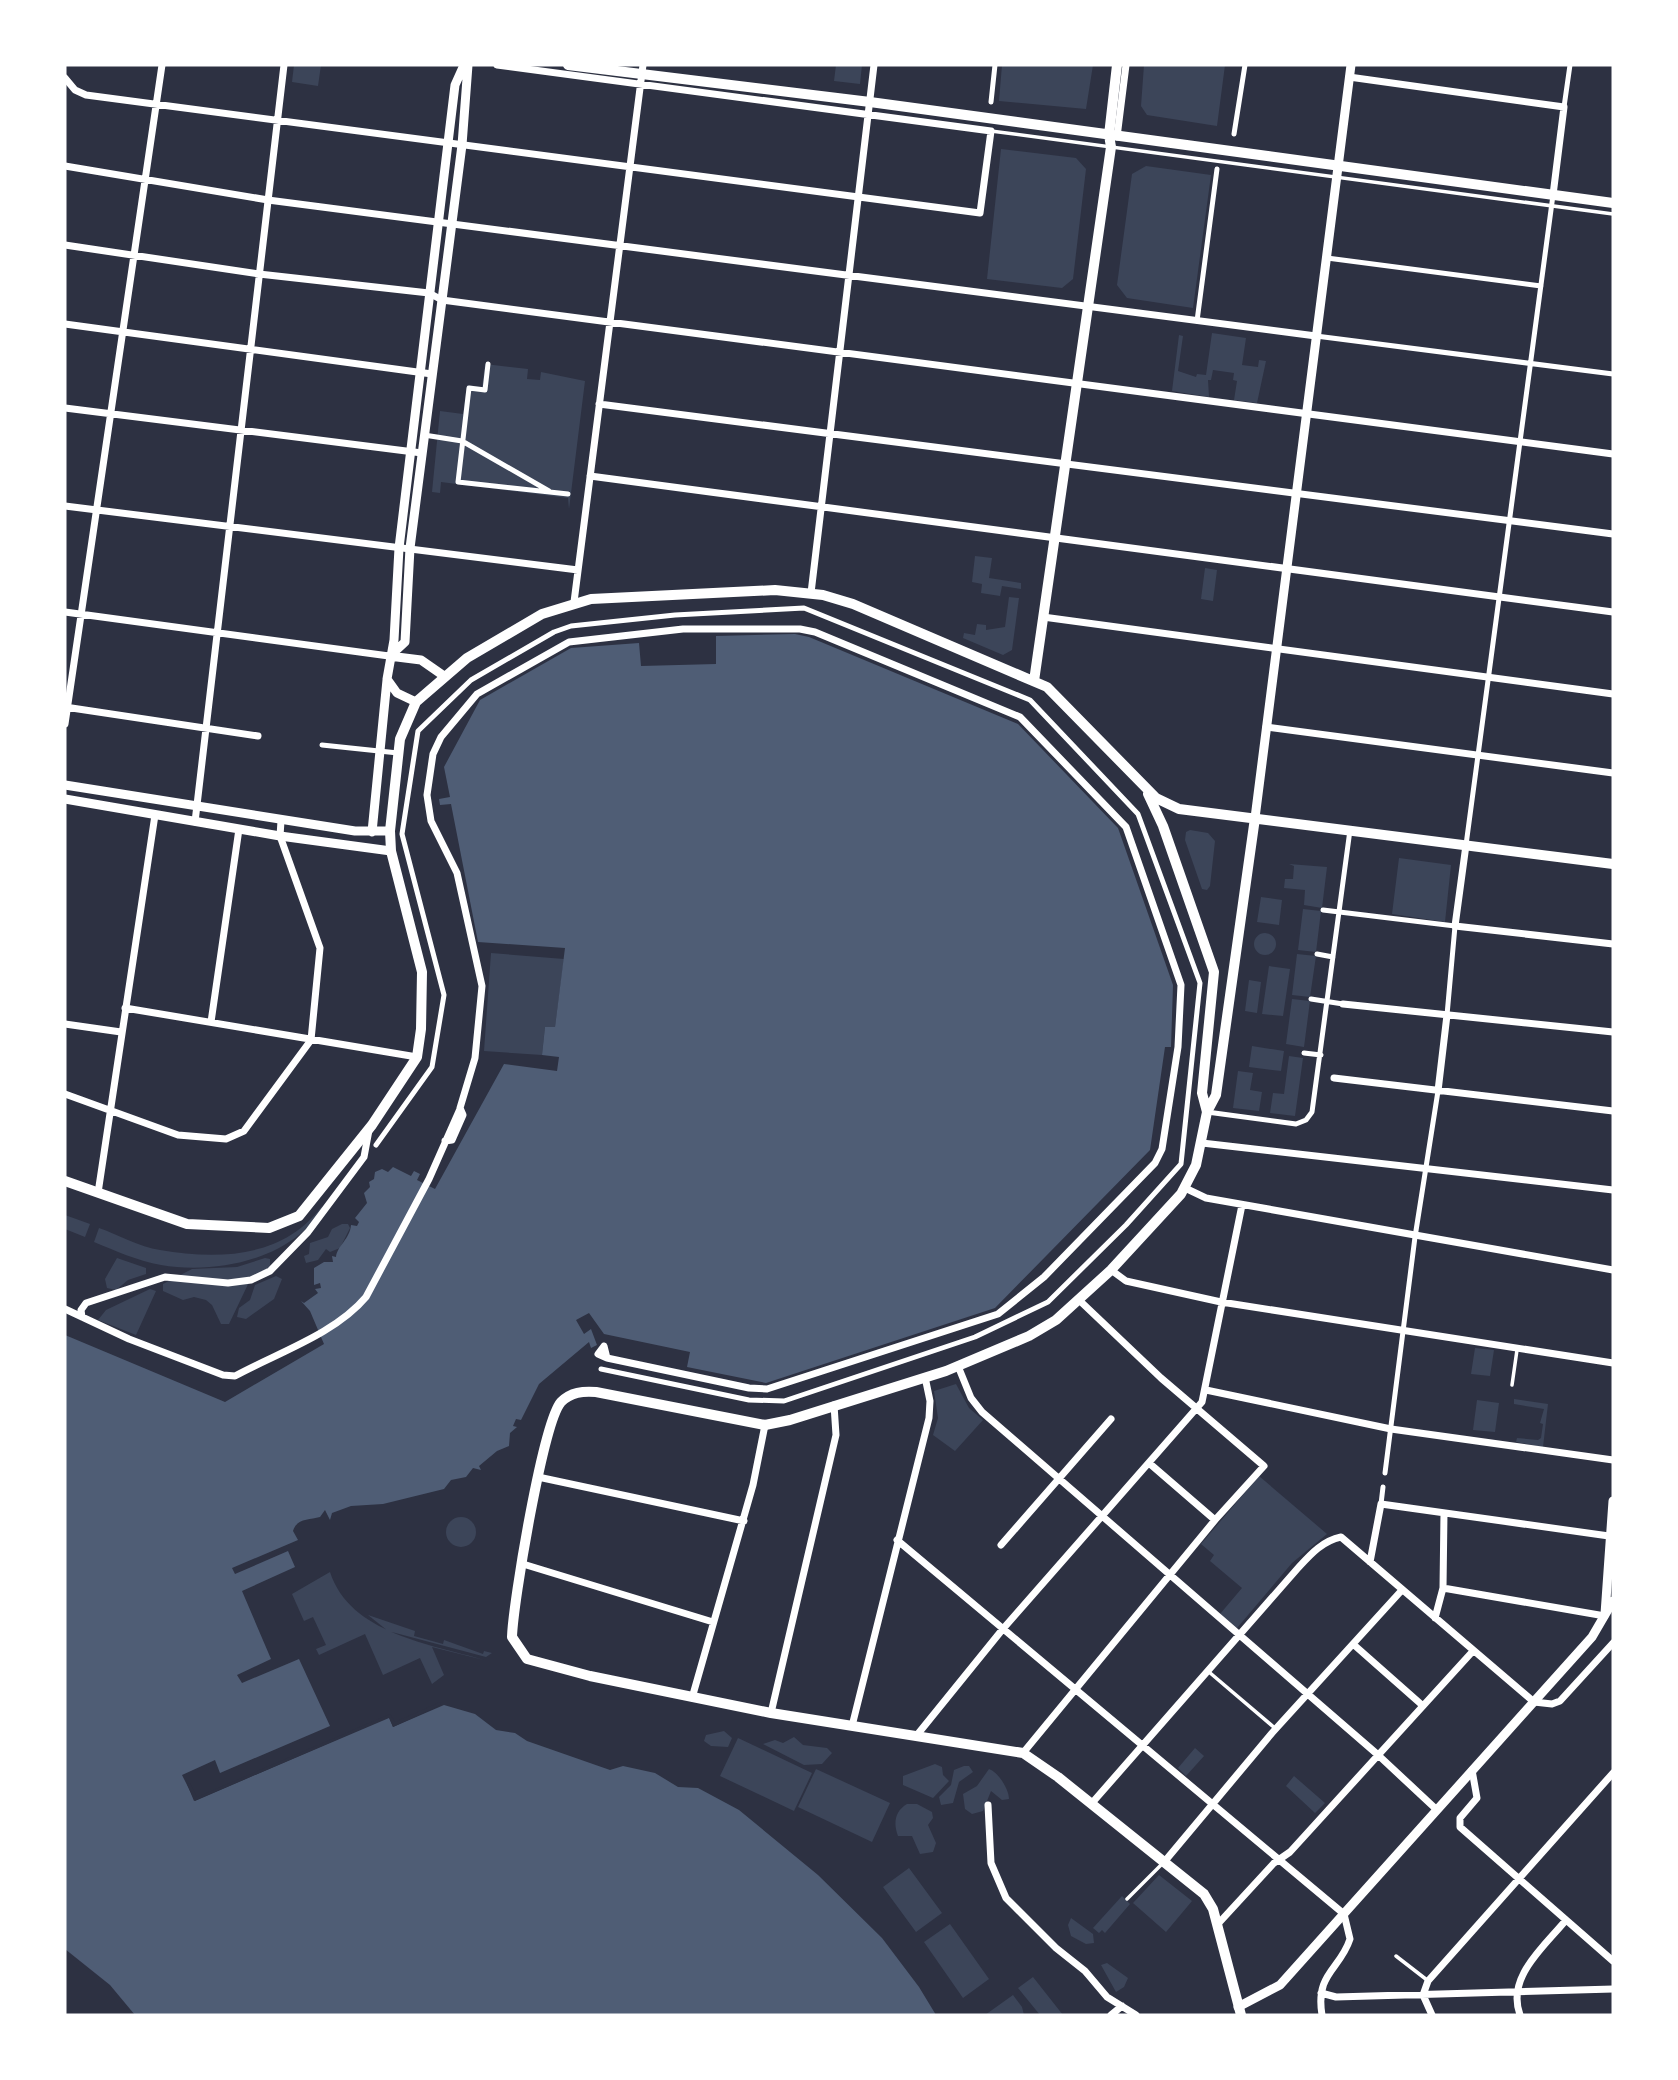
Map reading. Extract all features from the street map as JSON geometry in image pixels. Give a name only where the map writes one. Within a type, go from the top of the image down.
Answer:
[{"type":"main road","points":[[568,65],[993,125],[1338,165],[1552,200],[1613,203]]},
{"type":"main road","points":[[1034,681],[1112,139],[1117,65]]},
{"type":"main road","points":[[65,1181],[187,1224],[240,1228],[279,1226],[299,1216],[372,1125],[417,1057],[421,1028],[422,972],[391,850],[390,831],[398,753],[404,728],[416,702],[444,676],[492,642],[542,614],[573,602],[727,591],[811,593],[853,604],[1034,681],[1056,693],[1143,785],[1165,804],[1179,809],[1613,864]]},
{"type":"main road","points":[[1143,785],[1163,826],[1214,972],[1202,1093],[1207,1112]]},
{"type":"main road","points":[[1240,2011],[1217,1925],[1205,1894],[1023,1753],[692,1698],[533,1661],[521,1655],[512,1637],[538,1477],[554,1412],[566,1397],[588,1391],[765,1425],[790,1420],[958,1366],[1037,1332],[1079,1300],[1111,1270],[1185,1188],[1202,1143],[1207,1112],[1216,1095],[1255,818]]},
{"type":"street","points":[[65,724],[99,510],[162,65]]},
{"type":"street","points":[[195,822],[284,65]]},
{"type":"street","points":[[372,832],[387,678],[394,640],[399,548],[437,222],[455,85],[466,65]]},
{"type":"street","points":[[390,656],[405,642],[410,548],[462,145],[466,65]]},
{"type":"street","points":[[497,65],[641,74],[573,602]]},
{"type":"street","points":[[811,593],[874,65]]},
{"type":"street","points":[[991,102],[995,65]]},
{"type":"street","points":[[1112,139],[1126,65]]},
{"type":"street","points":[[1234,134],[1245,65]]},
{"type":"street","points":[[1255,818],[1351,65]]},
{"type":"street","points":[[1385,1473],[1425,1168],[1438,1091],[1455,926],[1570,65]]},
{"type":"street","points":[[1349,77],[1564,107]]},
{"type":"street","points":[[65,78],[75,90],[86,94],[980,213],[993,125]]},
{"type":"street","points":[[65,166],[268,200],[1613,374]]},
{"type":"street","points":[[1198,321],[1217,169]]},
{"type":"street","points":[[65,245],[259,274],[429,293],[442,300],[1613,454]]},
{"type":"street","points":[[1327,258],[1541,286]]},
{"type":"street","points":[[65,324],[432,374]]},
{"type":"street","points":[[488,364],[485,390],[469,388],[458,482],[568,495]]},
{"type":"street","points":[[599,404],[1613,534]]},
{"type":"street","points":[[65,408],[422,453]]},
{"type":"street","points":[[425,435],[462,441],[551,492]]},
{"type":"street","points":[[590,476],[1613,612]]},
{"type":"street","points":[[65,506],[578,570]]},
{"type":"street","points":[[376,1145],[432,1067],[444,995],[402,834],[418,731],[471,680],[564,628],[675,615],[804,608],[1030,700],[1138,814],[1200,983],[1181,1164],[1126,1225],[1048,1302],[975,1337],[784,1401],[749,1400],[601,1369]]},
{"type":"street","points":[[65,612],[421,660],[444,676]]},
{"type":"street","points":[[1043,617],[1613,694]]},
{"type":"street","points":[[65,1309],[129,1339],[230,1376],[314,1335],[354,1310],[366,1297],[429,1179],[460,1108],[475,1058],[482,986],[457,873],[431,821],[428,795],[433,754],[441,737],[477,694],[569,642],[683,629],[794,629],[814,632],[1020,717],[1126,827],[1181,985],[1179,1043],[1164,1137],[1155,1163],[1044,1277],[998,1314],[767,1389],[749,1388],[607,1357]]},
{"type":"street","points":[[387,678],[397,692],[416,702]]},
{"type":"street","points":[[66,707],[258,736]]},
{"type":"street","points":[[1266,727],[1613,773]]},
{"type":"street","points":[[322,745],[398,753]]},
{"type":"street","points":[[65,785],[281,821],[372,832],[390,831]]},
{"type":"street","points":[[65,799],[280,836],[391,850]]},
{"type":"street","points":[[98,1193],[155,815]]},
{"type":"street","points":[[65,1094],[178,1135],[233,1138],[244,1131],[311,1040],[320,948],[280,836],[281,821]]},
{"type":"street","points":[[211,1022],[239,829]]},
{"type":"street","points":[[1207,1112],[1264,1116],[1296,1124],[1306,1120],[1314,1107],[1350,830]]},
{"type":"street","points":[[1323,910],[1613,944]]},
{"type":"street","points":[[1317,954],[1333,957]]},
{"type":"street","points":[[1311,999],[1613,1032]]},
{"type":"street","points":[[125,1007],[417,1057]]},
{"type":"street","points":[[65,1024],[121,1032]]},
{"type":"street","points":[[1304,1053],[1321,1055]]},
{"type":"street","points":[[1318,1076],[1613,1111]]},
{"type":"street","points":[[82,1317],[80,1310],[86,1303],[165,1277],[228,1283],[251,1280],[279,1265],[326,1210],[364,1157],[372,1125]]},
{"type":"street","points":[[1202,1143],[1613,1190]]},
{"type":"street","points":[[1185,1188],[1206,1198],[1242,1205],[1613,1270]]},
{"type":"street","points":[[917,1735],[1002,1630],[1196,1409],[1206,1390],[1242,1205]]},
{"type":"street","points":[[1111,1270],[1126,1282],[1221,1302],[1613,1363]]},
{"type":"street","points":[[1023,1753],[1215,1520],[1264,1466],[1196,1409],[1079,1300]]},
{"type":"street","points":[[958,1366],[975,1404],[1057,1480],[1377,1754],[1437,1810]]},
{"type":"street","points":[[852,1726],[929,1418],[925,1377]]},
{"type":"street","points":[[1206,1390],[1391,1429],[1613,1460]]},
{"type":"street","points":[[771,1713],[836,1435],[834,1405]]},
{"type":"street","points":[[1000,1545],[1111,1419]]},
{"type":"street","points":[[692,1698],[744,1521],[758,1468],[765,1425]]},
{"type":"street","points":[[1149,1463],[1215,1520]]},
{"type":"street","points":[[538,1477],[744,1521]]},
{"type":"street","points":[[1370,1562],[1383,1487]]},
{"type":"street","points":[[1605,1616],[1613,1502]]},
{"type":"street","points":[[1381,1504],[1609,1536]]},
{"type":"street","points":[[1435,1618],[1443,1588],[1444,1513]]},
{"type":"street","points":[[1092,1804],[1312,1553],[1329,1540],[1341,1537],[1534,1702],[1556,1703],[1613,1643]]},
{"type":"street","points":[[897,1540],[1344,1914],[1350,1939],[1328,1973],[1321,1993],[1322,2015]]},
{"type":"street","points":[[523,1564],[713,1622]]},
{"type":"street","points":[[1443,1588],[1605,1616]]},
{"type":"street","points":[[1165,1861],[1276,1729],[1402,1590]]},
{"type":"street","points":[[1240,2011],[1280,1985],[1592,1637],[1613,1601]]},
{"type":"street","points":[[1353,1644],[1422,1705]]},
{"type":"street","points":[[1217,1925],[1275,1863],[1282,1860],[1473,1651]]},
{"type":"street","points":[[1472,1770],[1478,1788],[1477,1798],[1460,1818],[1459,1825],[1613,1961]]},
{"type":"street","points":[[1432,2015],[1423,1995],[1428,1981],[1613,1773]]},
{"type":"street","points":[[988,1805],[991,1863],[1006,1898],[1056,1948],[1084,1971],[1107,1997],[1136,2015]]},
{"type":"street","points":[[1520,2015],[1517,1992],[1527,1967],[1566,1920]]},
{"type":"street","points":[[1321,1993],[1336,1997],[1613,1989]]},
{"type":"street","points":[[1111,2015],[1122,2006]]},
{"type":"lane","points":[[1112,139],[1337,178],[1552,200],[1613,214]]},
{"type":"lane","points":[[1513,1385],[1517,1350]]},
{"type":"lane","points":[[1209,1672],[1276,1729]]},
{"type":"lane","points":[[1127,1899],[1165,1861]]},
{"type":"lane","points":[[1396,1955],[1428,1981]]},
{"type":"shaded area","points":[[294,65],[321,65],[318,86],[292,82]]},
{"type":"shaded area","points":[[836,65],[862,65],[860,84],[834,81]]},
{"type":"shaded area","points":[[1002,65],[1093,65],[1086,109],[999,101]]},
{"type":"shaded area","points":[[1144,65],[1225,65],[1217,126],[1147,115],[1141,106]]},
{"type":"shaded area","points":[[1001,149],[1076,158],[1086,169],[1073,279],[1062,288],[987,279]]},
{"type":"shaded area","points":[[1146,166],[1211,175],[1193,308],[1127,298],[1117,285],[1132,174]]},
{"type":"shaded area","points":[[1212,333],[1246,338],[1242,365],[1258,367],[1259,360],[1266,361],[1257,403],[1234,400],[1237,381],[1233,380],[1234,373],[1213,370],[1211,380],[1208,380],[1209,397],[1172,391],[1179,335],[1183,336],[1178,371],[1196,377],[1197,374],[1206,375]]},
{"type":"shaded area","points":[[485,364],[528,369],[527,379],[540,380],[541,372],[585,381],[569,509],[568,498],[441,482],[440,493],[432,492],[440,411],[463,414],[467,385],[482,387]]},
{"type":"shaded area","points":[[975,556],[992,558],[989,578],[1021,583],[1021,589],[1002,586],[1000,596],[981,593],[982,584],[972,582]]},
{"type":"shaded area","points":[[1205,568],[1217,570],[1213,601],[1201,599]]},
{"type":"shaded area","points":[[1009,597],[1019,598],[1012,650],[1003,655],[963,638],[964,633],[975,635],[977,624],[986,625],[986,630],[1005,627]]},
{"type":"shaded area","points":[[795,634],[809,637],[1018,724],[1118,828],[1173,985],[1171,1047],[1165,1047],[1150,1150],[995,1308],[766,1383],[687,1367],[690,1352],[604,1334],[589,1313],[576,1320],[584,1334],[591,1329],[597,1345],[591,1348],[589,1342],[539,1384],[521,1420],[516,1419],[513,1426],[517,1427],[510,1433],[509,1446],[497,1451],[479,1466],[481,1470],[473,1468],[466,1477],[451,1480],[444,1489],[383,1504],[351,1506],[332,1513],[330,1520],[325,1510],[320,1517],[297,1524],[293,1531],[298,1540],[232,1568],[235,1574],[288,1551],[295,1567],[242,1591],[271,1659],[237,1675],[242,1683],[299,1659],[330,1726],[220,1773],[215,1760],[182,1775],[195,1801],[389,1717],[393,1727],[444,1705],[475,1714],[496,1730],[515,1733],[527,1741],[610,1770],[623,1766],[655,1773],[678,1787],[698,1788],[739,1810],[818,1875],[882,1938],[919,1987],[936,2015],[135,2015],[110,1985],[65,1949],[65,1335],[225,1402],[324,1344],[310,1311],[301,1301],[304,1303],[318,1293],[315,1289],[321,1288],[320,1283],[314,1285],[314,1268],[324,1262],[333,1262],[332,1256],[336,1257],[351,1225],[357,1226],[359,1222],[355,1218],[367,1203],[364,1193],[370,1187],[369,1182],[374,1179],[375,1172],[382,1169],[388,1172],[393,1167],[411,1176],[414,1171],[420,1174],[417,1180],[435,1189],[504,1064],[557,1071],[559,1057],[542,1055],[545,1027],[555,1027],[565,948],[478,942],[451,804],[440,805],[439,799],[450,797],[444,767],[480,700],[571,648],[639,643],[641,666],[716,664],[716,636]]},
{"type":"shaded area","points":[[1190,830],[1208,833],[1215,841],[1210,886],[1207,890],[1202,889],[1185,840],[1186,832]]},
{"type":"shaded area","points":[[1399,858],[1451,865],[1445,922],[1392,914]]},
{"type":"shaded area","points":[[1289,864],[1327,867],[1322,908],[1304,905],[1305,890],[1284,888],[1285,879],[1293,879],[1294,866]]},
{"type":"shaded area","points":[[1261,897],[1282,900],[1279,925],[1257,922]]},
{"type":"shaded area","points":[[1303,909],[1321,911],[1316,952],[1298,950]]},
{"type":"shaded area","points":[[1261,933],[1269,933],[1276,940],[1276,948],[1269,955],[1261,955],[1254,948],[1254,940]]},
{"type":"shaded area","points":[[491,953],[564,959],[555,1027],[545,1027],[542,1055],[484,1051]]},
{"type":"shaded area","points":[[1297,954],[1316,956],[1310,997],[1292,995]]},
{"type":"shaded area","points":[[1269,966],[1290,969],[1283,1016],[1262,1014]]},
{"type":"shaded area","points":[[1249,980],[1261,982],[1257,1013],[1245,1011]]},
{"type":"shaded area","points":[[1292,999],[1310,1001],[1304,1047],[1286,1044]]},
{"type":"shaded area","points":[[1252,1046],[1284,1051],[1281,1071],[1249,1067]]},
{"type":"shaded area","points":[[1289,1056],[1303,1058],[1295,1116],[1270,1113],[1273,1093],[1284,1094]]},
{"type":"shaded area","points":[[1238,1071],[1253,1073],[1250,1090],[1262,1092],[1259,1111],[1233,1108]]},
{"type":"shaded area","points":[[322,1206],[310,1225],[286,1244],[252,1259],[215,1267],[161,1265],[94,1242],[99,1228],[137,1244],[160,1250],[205,1255],[249,1251],[289,1236],[307,1223]]},
{"type":"shaded area","points":[[65,1215],[90,1224],[85,1237],[65,1229]]},
{"type":"shaded area","points":[[348,1224],[350,1228],[340,1248],[330,1252],[326,1249],[318,1260],[306,1263],[304,1256],[309,1254],[310,1243],[328,1237],[332,1229]]},
{"type":"shaded area","points":[[117,1258],[146,1268],[146,1274],[128,1280],[116,1290],[107,1288],[105,1279]]},
{"type":"shaded area","points":[[265,1258],[270,1259],[270,1267],[251,1278],[229,1324],[221,1324],[212,1305],[206,1300],[194,1297],[183,1300],[163,1291],[163,1284],[192,1269],[237,1267]]},
{"type":"shaded area","points":[[276,1276],[282,1279],[274,1299],[246,1319],[237,1317],[239,1308],[250,1300],[255,1285]]},
{"type":"shaded area","points":[[150,1289],[156,1291],[136,1335],[98,1320],[106,1310]]},
{"type":"shaded area","points":[[1475,1348],[1494,1350],[1490,1376],[1471,1374]]},
{"type":"shaded area","points":[[956,1384],[969,1408],[983,1420],[955,1451],[933,1435],[938,1418],[934,1391]]},
{"type":"shaded area","points":[[1514,1399],[1548,1404],[1543,1447],[1516,1442],[1517,1438],[1541,1438],[1543,1424],[1540,1423],[1544,1409],[1514,1404]]},
{"type":"shaded area","points":[[1477,1400],[1499,1403],[1495,1432],[1473,1430]]},
{"type":"shaded area","points":[[1259,1476],[1327,1534],[1292,1563],[1237,1628],[1220,1614],[1242,1588],[1210,1561],[1214,1555],[1201,1544]]},
{"type":"shaded area","points":[[461,1517],[471,1522],[476,1532],[471,1542],[461,1547],[451,1542],[446,1532],[451,1522]]},
{"type":"shaded area","points":[[330,1572],[340,1593],[355,1610],[374,1623],[417,1641],[484,1660],[432,1647],[444,1675],[432,1684],[420,1658],[383,1675],[365,1634],[319,1655],[316,1649],[326,1645],[313,1617],[304,1621],[292,1594]]},
{"type":"shaded area","points":[[368,1615],[415,1631],[414,1636],[443,1644],[444,1640],[483,1654],[484,1651],[492,1653],[486,1657],[388,1631]]},
{"type":"shaded area","points":[[724,1731],[732,1738],[728,1747],[711,1746],[704,1741],[706,1735]]},
{"type":"shaded area","points":[[794,1737],[803,1745],[827,1748],[832,1753],[822,1764],[804,1765],[763,1744],[775,1740],[783,1743]]},
{"type":"shaded area","points":[[738,1738],[812,1773],[794,1811],[720,1776]]},
{"type":"shaded area","points":[[1195,1748],[1204,1756],[1186,1776],[1178,1768]]},
{"type":"shaded area","points":[[935,1764],[942,1767],[943,1775],[949,1781],[933,1798],[903,1785],[903,1776]]},
{"type":"shaded area","points":[[969,1766],[973,1772],[959,1782],[953,1803],[941,1805],[939,1797],[951,1785],[954,1770]]},
{"type":"shaded area","points":[[816,1769],[890,1803],[872,1842],[798,1807]]},
{"type":"shaded area","points":[[989,1769],[1002,1781],[1009,1799],[1002,1800],[991,1791],[983,1811],[972,1814],[965,1809],[963,1794],[977,1786]]},
{"type":"shaded area","points":[[1294,1776],[1325,1803],[1315,1813],[1286,1786]]},
{"type":"shaded area","points":[[907,1804],[917,1804],[932,1812],[933,1818],[928,1825],[936,1843],[933,1852],[920,1854],[912,1836],[898,1836],[896,1818]]},
{"type":"shaded area","points":[[909,1868],[942,1913],[916,1932],[883,1887]]},
{"type":"shaded area","points":[[1159,1875],[1192,1901],[1166,1932],[1133,1903]]},
{"type":"shaded area","points":[[1122,1896],[1130,1904],[1105,1933],[1102,1930],[1099,1933],[1093,1928]]},
{"type":"shaded area","points":[[1071,1918],[1093,1934],[1094,1943],[1086,1944],[1071,1936],[1068,1925]]},
{"type":"shaded area","points":[[950,1924],[989,1979],[963,1998],[924,1942]]},
{"type":"shaded area","points":[[1107,1963],[1128,1978],[1124,1987],[1116,1992],[1101,1965]]},
{"type":"shaded area","points":[[1033,1977],[1063,2015],[1040,2015],[1018,1988]]},
{"type":"shaded area","points":[[1013,1995],[1022,2007],[1024,2015],[985,2015]]},
{"type":"pier","points":[[440,1702],[441,1705],[393,1727],[389,1718],[194,1801],[187,1784],[190,1783],[197,1797],[390,1714],[395,1722]]}]
